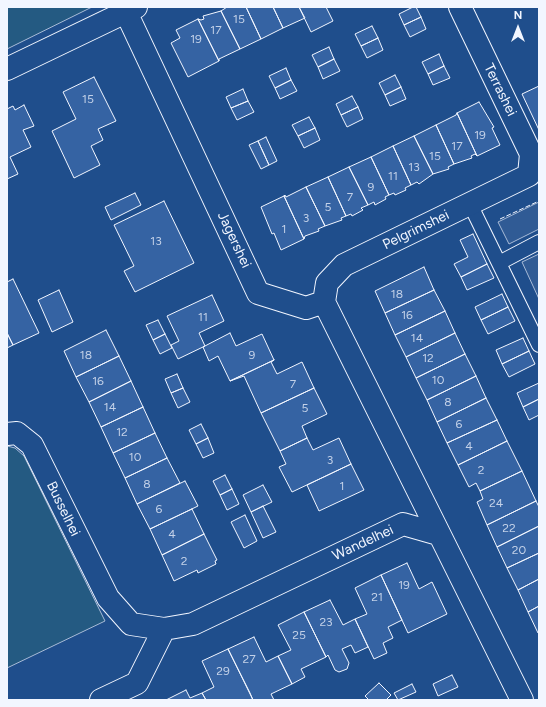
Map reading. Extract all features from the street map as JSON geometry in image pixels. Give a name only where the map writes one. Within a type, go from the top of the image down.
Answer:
[{"type":"street","name":"Terrashei","points":[[460,7],[531,154],[529,175]]},
{"type":"street","name":"Jagershei","points":[[7,69],[131,9],[258,292],[306,308],[324,302]]},
{"type":"street","name":"Pelgrimshei","points":[[324,302],[327,283],[344,265],[529,175]]},
{"type":"street","points":[[324,302],[438,534],[522,700]]},
{"type":"street","name":"Busselhei","points":[[7,434],[17,433],[32,445],[108,598]]},
{"type":"street","name":"Wandelhei","points":[[108,598],[131,624],[164,629],[193,624],[403,524],[438,534]]},
{"type":"street","points":[[101,700],[137,683],[164,629]]},
{"type":"lane","points":[[470,204],[539,345]]},
{"type":"lane","points":[[499,263],[539,242]]},
{"type":"shaded area","points":[[7,7],[92,7],[7,49]]},
{"type":"shaded area","points":[[539,202],[539,229],[509,244],[498,222]]},
{"type":"shaded area","points":[[539,254],[539,299],[522,262]]},
{"type":"shaded area","points":[[7,446],[15,448],[24,456],[105,621],[7,668]]},
{"type":"building","points":[[227,7],[246,7],[261,39],[240,49],[221,11]]},
{"type":"building","points":[[246,7],[273,7],[283,28],[261,39]]},
{"type":"building","points":[[273,7],[299,7],[305,18],[283,28]]},
{"type":"building","points":[[299,7],[326,7],[333,21],[311,32]]},
{"type":"building","points":[[416,7],[421,17],[404,25],[399,14]]},
{"type":"building","points":[[221,11],[240,49],[219,59],[219,61],[198,19],[204,19],[203,16]]},
{"type":"building","points":[[421,17],[426,29],[410,37],[404,25]]},
{"type":"building","points":[[198,19],[219,61],[188,77],[171,43],[180,38],[176,30]]},
{"type":"building","points":[[372,26],[378,38],[361,46],[355,34]]},
{"type":"building","points":[[378,38],[383,50],[367,58],[361,46]]},
{"type":"building","points":[[329,47],[334,59],[318,67],[312,55]]},
{"type":"building","points":[[439,54],[444,66],[428,74],[422,62]]},
{"type":"building","points":[[334,59],[340,71],[323,79],[318,67]]},
{"type":"building","points":[[444,66],[450,78],[433,85],[428,74]]},
{"type":"building","points":[[286,68],[291,80],[275,88],[269,76]]},
{"type":"building","points":[[395,75],[401,87],[385,95],[379,83]]},
{"type":"building","points":[[94,77],[116,121],[98,129],[103,140],[91,146],[100,165],[74,178],[52,131],[76,119],[63,92]]},
{"type":"building","points":[[291,80],[297,91],[280,99],[275,88]]},
{"type":"building","points":[[539,86],[539,130],[522,94]]},
{"type":"building","points":[[401,87],[406,99],[390,106],[385,95]]},
{"type":"building","points":[[243,89],[248,101],[231,108],[226,97]]},
{"type":"building","points":[[352,96],[358,107],[341,115],[336,104]]},
{"type":"building","points":[[248,101],[254,112],[237,120],[231,108]]},
{"type":"building","points":[[479,102],[494,127],[492,128],[500,145],[477,156],[457,113]]},
{"type":"building","points":[[24,105],[34,126],[23,130],[31,147],[10,157],[18,174],[7,179],[7,109],[13,106],[15,110]]},
{"type":"building","points":[[358,107],[363,119],[347,127],[341,115]]},
{"type":"building","points":[[457,113],[477,156],[475,154],[471,156],[472,158],[454,164],[436,125],[456,115]]},
{"type":"building","points":[[309,117],[315,128],[298,136],[292,125]]},
{"type":"building","points":[[436,125],[454,164],[448,167],[449,169],[433,174],[414,136]]},
{"type":"building","points":[[315,128],[320,140],[304,148],[298,136]]},
{"type":"building","points":[[414,136],[433,174],[419,184],[417,182],[411,185],[393,146]]},
{"type":"building","points":[[266,137],[277,161],[269,165],[258,141]]},
{"type":"building","points":[[258,141],[269,165],[261,169],[249,145]]},
{"type":"building","points":[[393,146],[411,185],[405,188],[406,190],[395,195],[394,193],[389,195],[371,157]]},
{"type":"building","points":[[371,157],[389,195],[385,197],[386,199],[375,205],[374,202],[368,205],[349,167]]},
{"type":"building","points":[[349,167],[368,205],[361,208],[363,210],[352,216],[351,214],[346,216],[328,177]]},
{"type":"building","points":[[328,177],[346,216],[341,218],[342,220],[325,226],[306,187]]},
{"type":"building","points":[[306,187],[325,226],[318,229],[319,231],[305,236],[304,239],[284,196],[285,195],[286,197]]},
{"type":"building","points":[[135,193],[141,205],[111,220],[105,207]]},
{"type":"building","points":[[284,196],[304,239],[281,250],[274,233],[272,234],[261,207]]},
{"type":"building","points":[[164,201],[194,263],[135,292],[124,271],[134,266],[114,225]]},
{"type":"building","points":[[473,234],[487,264],[461,277],[454,264],[468,257],[460,240]]},
{"type":"building","points":[[487,264],[494,278],[467,290],[461,277]]},
{"type":"building","points":[[424,267],[434,290],[385,313],[375,291]]},
{"type":"building","points":[[13,279],[39,333],[13,345],[7,333],[7,282]]},
{"type":"building","points":[[59,290],[73,322],[52,332],[38,300]]},
{"type":"building","points":[[434,290],[445,311],[395,335],[385,313]]},
{"type":"building","points":[[502,294],[508,307],[481,320],[475,307]]},
{"type":"building","points":[[212,295],[224,321],[199,333],[205,346],[178,359],[171,345],[179,341],[167,316]]},
{"type":"building","points":[[508,307],[515,321],[488,334],[481,320]]},
{"type":"building","points":[[445,311],[455,333],[406,357],[395,335]]},
{"type":"building","points":[[158,320],[165,334],[153,340],[146,325]]},
{"type":"building","points":[[106,330],[119,356],[76,377],[64,351]]},
{"type":"building","points":[[7,333],[13,345],[7,348]]},
{"type":"building","points":[[230,333],[236,346],[262,334],[274,360],[230,381],[218,356],[209,361],[203,347]]},
{"type":"building","points":[[455,333],[465,354],[416,378],[406,357]]},
{"type":"building","points":[[165,334],[172,348],[160,354],[153,340]]},
{"type":"building","points":[[523,338],[529,351],[502,364],[496,350]]},
{"type":"building","points":[[529,351],[535,364],[509,377],[502,364]]},
{"type":"building","points":[[465,354],[476,376],[427,400],[416,378]]},
{"type":"building","points":[[119,356],[131,381],[89,402],[76,377]]},
{"type":"building","points":[[274,360],[271,362],[277,374],[302,362],[314,388],[261,413],[244,376],[230,381]]},
{"type":"building","points":[[177,374],[183,388],[171,393],[165,379]]},
{"type":"building","points":[[476,376],[486,398],[437,422],[427,400]]},
{"type":"building","points":[[131,381],[143,407],[101,427],[89,402]]},
{"type":"building","points":[[539,383],[539,399],[523,407],[517,393]]},
{"type":"building","points":[[183,388],[190,402],[178,408],[171,393]]},
{"type":"building","points":[[314,388],[327,414],[302,426],[307,438],[280,451],[261,413]]},
{"type":"building","points":[[486,398],[497,420],[447,443],[437,422]]},
{"type":"building","points":[[539,399],[539,415],[529,420],[523,407]]},
{"type":"building","points":[[143,407],[155,433],[113,453],[101,427]]},
{"type":"building","points":[[497,420],[507,441],[458,465],[447,443]]},
{"type":"building","points":[[201,424],[208,438],[196,444],[189,430]]},
{"type":"building","points":[[155,433],[167,458],[125,478],[113,453]]},
{"type":"building","points":[[208,438],[214,453],[203,458],[196,444]]},
{"type":"building","points":[[307,438],[313,450],[339,438],[351,464],[292,492],[279,467],[286,464],[280,451]]},
{"type":"building","points":[[507,441],[522,471],[480,491],[476,483],[469,487],[458,465]]},
{"type":"building","points":[[167,458],[180,483],[137,504],[125,478]]},
{"type":"building","points":[[351,464],[364,490],[319,511],[307,485]]},
{"type":"building","points":[[522,471],[536,501],[487,525],[477,502],[483,499],[480,491]]},
{"type":"building","points":[[225,475],[232,489],[220,495],[213,481]]},
{"type":"building","points":[[185,481],[198,506],[150,529],[137,504]]},
{"type":"building","points":[[263,485],[272,502],[251,512],[243,495]]},
{"type":"building","points":[[232,489],[239,504],[227,510],[220,495]]},
{"type":"building","points":[[536,501],[539,507],[539,526],[497,547],[487,525]]},
{"type":"building","points":[[263,506],[276,532],[263,538],[251,512]]},
{"type":"building","points":[[192,509],[204,534],[162,555],[150,529]]},
{"type":"building","points":[[245,515],[257,541],[244,548],[231,522]]},
{"type":"building","points":[[539,526],[539,553],[507,568],[497,547]]},
{"type":"building","points":[[204,534],[217,560],[215,561],[216,564],[198,573],[197,570],[174,581],[162,555]]},
{"type":"building","points":[[539,553],[539,579],[518,590],[507,568]]},
{"type":"building","points":[[407,563],[419,589],[432,582],[447,614],[408,633],[381,575]]},
{"type":"building","points":[[381,575],[402,620],[388,627],[393,638],[383,643],[387,653],[374,659],[355,619],[367,614],[355,588]]},
{"type":"building","points":[[539,579],[539,606],[528,612],[518,590]]},
{"type":"building","points":[[330,600],[343,625],[355,619],[368,647],[355,653],[351,645],[342,649],[349,663],[347,669],[339,672],[335,670],[328,655],[326,657],[304,612]]},
{"type":"building","points":[[539,606],[539,633],[538,633],[528,612]]},
{"type":"building","points":[[304,612],[326,657],[301,669],[305,677],[292,684],[278,656],[291,650],[278,625]]},
{"type":"building","points":[[254,637],[266,662],[278,656],[292,684],[271,694],[274,700],[253,700],[228,649]]},
{"type":"building","points":[[228,649],[253,700],[206,700],[202,693],[214,687],[202,661]]},
{"type":"building","points":[[452,675],[458,687],[438,696],[433,684]]},
{"type":"building","points":[[379,683],[391,695],[386,700],[369,700],[365,696]]},
{"type":"building","points":[[412,684],[416,692],[398,700],[394,693]]},
{"type":"building","points":[[186,690],[190,698],[202,693],[206,700],[166,700]]},
{"type":"fence","points":[[500,219],[539,201]]}]
